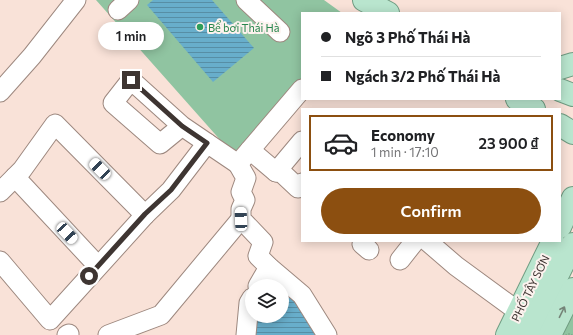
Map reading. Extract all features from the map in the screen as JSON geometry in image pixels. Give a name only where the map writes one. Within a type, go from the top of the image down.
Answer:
[{"type":"main road","points":[[561,68],[573,64]]},
{"type":"main road","points":[[561,90],[573,95]]},
{"type":"main road","points":[[561,126],[573,133]]},
{"type":"main road","points":[[561,225],[572,202]]},
{"type":"main road","name":"PHỐ TÂY SƠN","points":[[507,335],[553,242]]},
{"type":"main road","points":[[528,335],[573,244]]},
{"type":"main road","points":[[550,335],[573,289]]},
{"type":"street","points":[[0,92],[32,56],[76,0]]},
{"type":"street","points":[[246,0],[280,32]]},
{"type":"street","points":[[108,335],[161,316],[241,219],[241,209],[245,200],[241,192],[246,178],[238,164],[182,126],[131,80],[113,103],[160,144],[182,126]]},
{"type":"street","points":[[238,164],[301,90]]},
{"type":"street","points":[[0,192],[22,170],[55,124],[145,214]]},
{"type":"street","points":[[276,172],[301,142]]},
{"type":"street","points":[[0,261],[50,320],[145,214],[171,190],[207,143]]},
{"type":"street","points":[[250,150],[276,172],[282,173],[298,188],[301,184]]},
{"type":"street","points":[[15,178],[98,266]]},
{"type":"street","points":[[241,219],[263,242],[258,256],[302,295],[328,335]]},
{"type":"street","points":[[400,260],[416,242],[456,266],[519,312]]},
{"type":"street","points":[[262,279],[269,267]]},
{"type":"street","points":[[246,335],[247,323]]},
{"type":"green space","points":[[96,0],[324,0],[341,12],[301,12],[301,86],[238,160]]},
{"type":"green space","points":[[573,311],[573,335],[562,335]]},
{"type":"water","name":"Bể bơi Thái Hà","points":[[153,0],[212,0],[254,48],[213,82],[147,5]]},
{"type":"water","points":[[289,289],[292,290],[324,335],[253,335],[254,323],[289,323]]},
{"type":"place","name":"Bể bơi Thái Hà","points":[[200,27]]},
{"type":"route","points":[[89,276],[145,214],[171,190],[207,143],[182,126],[131,80]]}]
